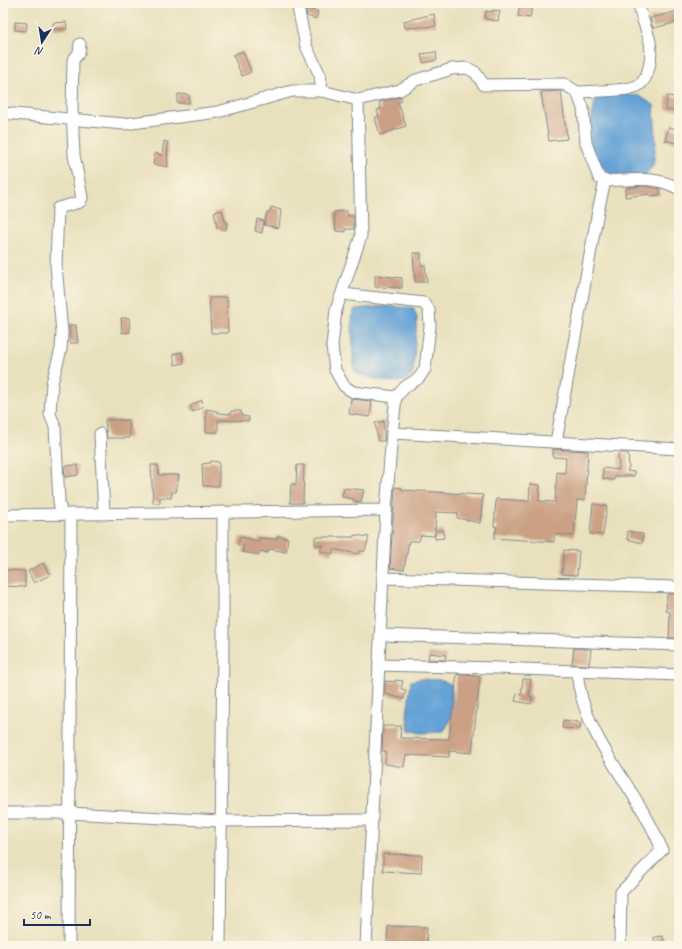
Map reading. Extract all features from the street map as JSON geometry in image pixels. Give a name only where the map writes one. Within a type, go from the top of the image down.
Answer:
[{"type":"street","points":[[297,3],[306,46],[320,75],[322,91]]},
{"type":"street","points":[[3,114],[124,124],[218,112],[292,91],[322,91],[358,100],[400,90],[416,80],[452,68],[467,68],[474,72],[484,84],[564,84],[577,92],[627,88],[639,85],[647,74],[650,58],[650,42],[640,15],[639,3]]},
{"type":"street","points":[[69,946],[66,514],[59,501],[55,427],[50,414],[52,383],[61,349],[62,333],[56,265],[58,208],[80,202],[82,198],[74,155],[73,120],[73,60],[79,53],[80,44]]},
{"type":"street","points":[[577,92],[582,108],[586,143],[599,178],[605,182],[654,179],[668,183],[679,189]]},
{"type":"street","points":[[358,100],[361,236],[336,310],[332,346],[336,370],[344,386],[353,392],[396,397]]},
{"type":"street","points":[[556,442],[598,211],[605,182]]},
{"type":"street","points":[[342,294],[424,303],[428,310],[430,326],[425,369],[419,378],[405,386],[396,397],[392,432],[386,510],[366,946]]},
{"type":"street","points":[[392,432],[679,449]]},
{"type":"street","points":[[100,434],[104,514]]},
{"type":"street","points":[[3,515],[386,510]]},
{"type":"street","points":[[220,946],[220,821],[223,642],[222,512]]},
{"type":"street","points":[[383,578],[675,587]]},
{"type":"street","points":[[380,635],[679,645]]},
{"type":"street","points":[[379,665],[679,675]]},
{"type":"street","points":[[577,672],[579,689],[597,737],[654,829],[662,850],[621,892],[620,946]]},
{"type":"street","points":[[3,813],[69,813],[220,821],[372,820]]},
{"type":"water","points":[[616,94],[639,96],[654,105],[656,143],[653,166],[645,175],[621,175],[603,172],[596,164],[592,152],[590,136],[593,111],[597,97]]},
{"type":"water","points":[[387,306],[413,308],[417,317],[413,373],[407,380],[402,382],[367,377],[356,373],[353,367],[352,315],[355,309]]},
{"type":"water","points":[[420,679],[439,680],[451,684],[451,716],[443,732],[420,733],[409,730],[407,716],[411,681]]},
{"type":"building","points":[[520,4],[532,7],[530,18],[518,16]]},
{"type":"building","points":[[305,8],[318,12],[316,19],[307,16]]},
{"type":"building","points":[[493,10],[500,11],[498,21],[485,19],[486,11],[493,12]]},
{"type":"building","points":[[679,11],[679,22],[653,28],[650,18]]},
{"type":"building","points":[[434,14],[436,26],[405,28],[404,21]]},
{"type":"building","points":[[15,22],[27,23],[26,31],[15,30]]},
{"type":"building","points":[[66,22],[67,29],[53,29],[53,23]]},
{"type":"building","points":[[243,51],[251,72],[242,76],[233,55]]},
{"type":"building","points":[[436,52],[437,60],[423,63],[421,54]]},
{"type":"building","points":[[561,91],[567,139],[549,141],[541,92]]},
{"type":"building","points":[[178,94],[189,95],[189,103],[177,103]]},
{"type":"building","points":[[667,96],[679,97],[679,110],[666,110]]},
{"type":"building","points":[[400,97],[402,101],[398,102],[406,126],[380,135],[375,118],[379,116],[377,110],[381,109],[379,102]]},
{"type":"building","points":[[669,127],[679,130],[679,144],[665,140]]},
{"type":"building","points":[[164,141],[167,142],[168,167],[153,164],[155,153],[162,155]]},
{"type":"building","points":[[643,186],[660,189],[660,195],[650,196],[650,194],[625,197],[626,188]]},
{"type":"building","points":[[271,207],[281,210],[279,228],[264,225],[267,212],[270,212]]},
{"type":"building","points":[[222,210],[225,222],[227,223],[226,230],[217,228],[214,212]]},
{"type":"building","points":[[347,211],[348,216],[354,216],[354,229],[345,229],[345,232],[336,231],[334,212]]},
{"type":"building","points":[[257,219],[264,221],[262,233],[255,231]]},
{"type":"building","points":[[413,253],[421,253],[421,265],[425,265],[427,282],[415,282]]},
{"type":"building","points":[[375,275],[402,278],[402,288],[375,287]]},
{"type":"building","points":[[227,297],[228,333],[211,333],[209,298]]},
{"type":"building","points":[[121,318],[129,318],[130,332],[122,333]]},
{"type":"building","points":[[69,325],[76,325],[78,343],[70,343]]},
{"type":"building","points":[[182,352],[184,363],[175,365],[173,354]]},
{"type":"building","points":[[351,399],[372,401],[370,417],[349,414]]},
{"type":"building","points":[[202,400],[203,407],[193,412],[190,406]]},
{"type":"building","points":[[206,409],[217,411],[217,413],[231,414],[231,411],[241,411],[242,416],[249,417],[249,421],[218,420],[218,432],[206,432]]},
{"type":"building","points":[[105,420],[129,420],[130,438],[107,438]]},
{"type":"building","points":[[384,421],[384,441],[378,441],[375,423]]},
{"type":"building","points":[[553,449],[588,451],[585,500],[577,500],[574,536],[554,534],[554,542],[494,538],[497,527],[494,526],[496,499],[529,501],[530,484],[540,485],[539,501],[555,502],[557,472],[565,473],[566,458],[553,457]]},
{"type":"building","points":[[628,453],[629,467],[627,471],[635,472],[634,476],[615,476],[614,480],[603,479],[603,468],[619,470],[618,454]]},
{"type":"building","points":[[211,461],[219,462],[219,486],[203,486],[202,464],[210,463]]},
{"type":"building","points":[[78,465],[78,475],[65,477],[64,466]]},
{"type":"building","points":[[151,465],[158,465],[159,475],[179,475],[176,492],[172,492],[171,498],[160,497],[160,503],[153,503]]},
{"type":"building","points":[[297,465],[304,465],[303,503],[290,503],[291,484],[296,484]]},
{"type":"building","points":[[395,487],[402,488],[402,490],[483,495],[480,523],[457,518],[458,513],[436,512],[435,531],[443,530],[444,538],[435,539],[435,532],[434,536],[421,535],[419,541],[409,541],[404,570],[390,568]]},
{"type":"building","points":[[344,488],[364,490],[361,502],[342,497]]},
{"type":"building","points":[[593,504],[607,506],[603,535],[590,534]]},
{"type":"building","points":[[628,531],[643,534],[642,543],[627,539]]},
{"type":"building","points":[[354,535],[369,537],[365,551],[360,551],[359,554],[333,550],[332,554],[320,551],[322,545],[315,545],[315,537],[354,537]]},
{"type":"building","points":[[277,536],[288,538],[286,552],[269,549],[268,553],[260,551],[259,555],[242,552],[244,546],[238,545],[240,537],[259,541],[259,538],[277,539]]},
{"type":"building","points":[[564,550],[579,551],[577,575],[562,574]]},
{"type":"building","points":[[43,563],[50,575],[34,583],[28,571]]},
{"type":"building","points":[[3,570],[25,571],[25,587],[3,586]]},
{"type":"building","points":[[679,593],[679,638],[669,638],[670,612],[666,611],[667,594]]},
{"type":"building","points":[[574,648],[591,649],[589,665],[572,664]]},
{"type":"building","points":[[429,653],[446,655],[445,660],[428,659]]},
{"type":"building","points":[[457,674],[480,677],[472,753],[449,751],[449,757],[406,755],[404,767],[385,764],[386,751],[382,751],[383,726],[401,726],[400,738],[449,739]]},
{"type":"building","points":[[523,679],[531,679],[529,696],[532,697],[531,704],[515,701],[517,694],[521,695]]},
{"type":"building","points":[[395,680],[403,681],[401,689],[406,690],[404,699],[385,694],[385,681],[395,682]]},
{"type":"building","points":[[563,720],[581,722],[580,729],[562,728]]},
{"type":"building","points":[[383,854],[422,855],[421,873],[383,871]]},
{"type":"building","points":[[388,926],[427,927],[426,945],[387,943]]},
{"type":"building","points":[[663,936],[664,946],[655,946],[654,937]]}]
